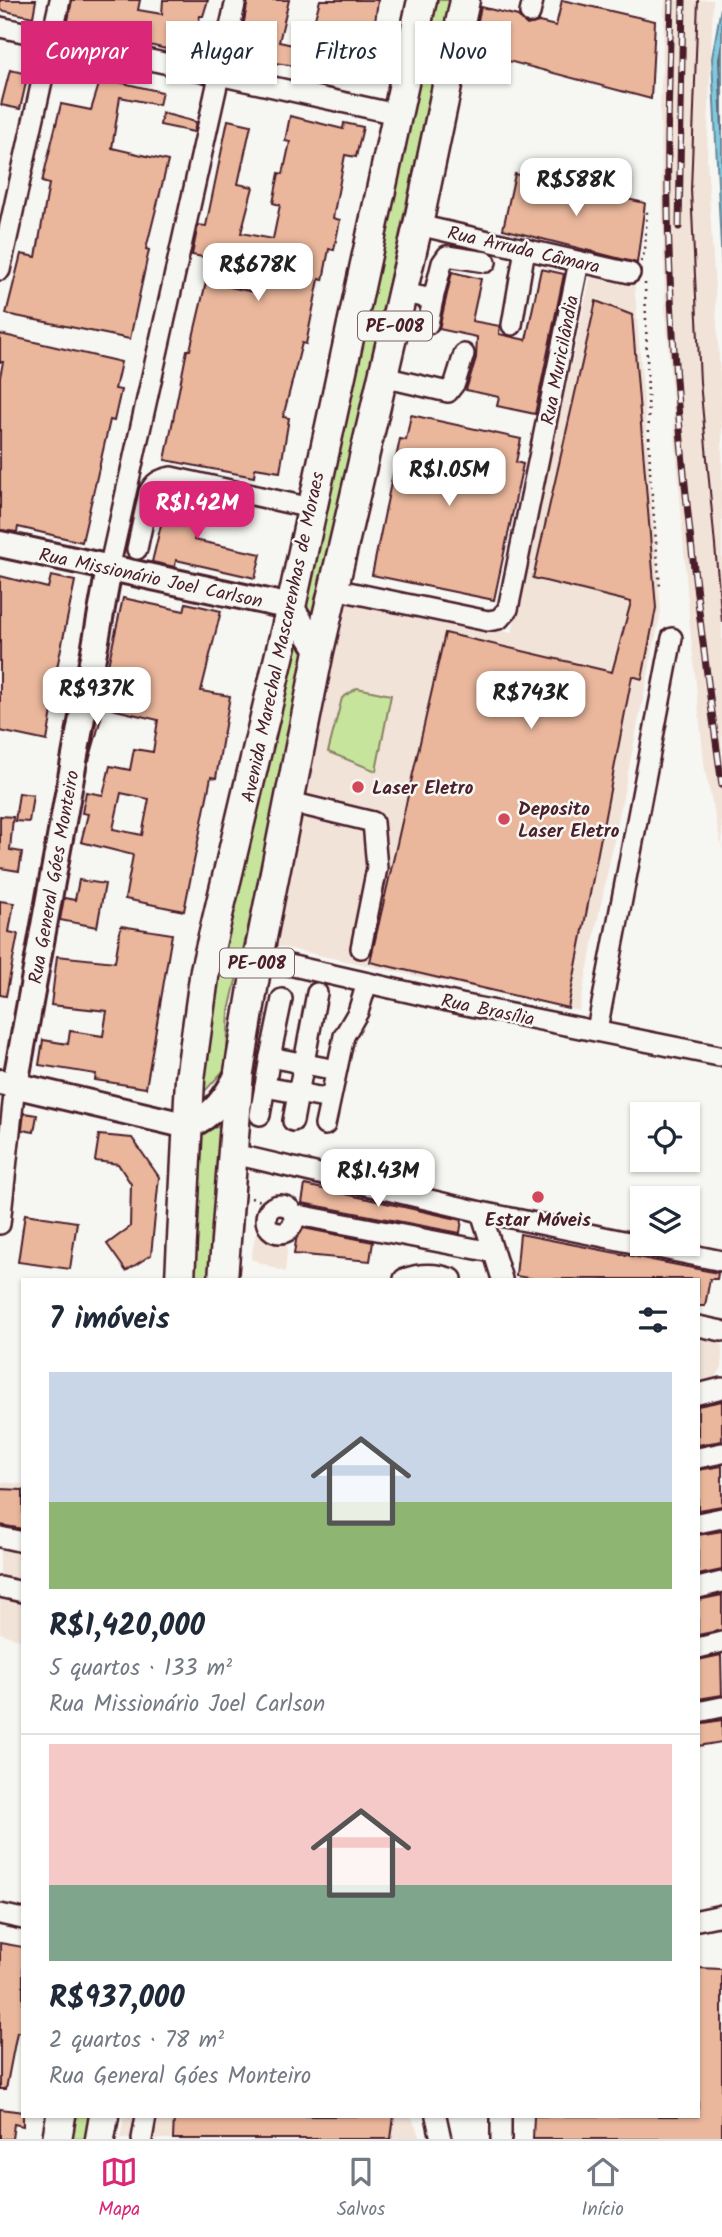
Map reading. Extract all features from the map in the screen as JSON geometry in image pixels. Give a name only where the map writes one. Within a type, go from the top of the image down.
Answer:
[{"type":"highway","name":"Avenida Marechal Mascarenhas de Moraes","points":[[180,1278],[190,1079],[205,970],[291,607],[422,0]]},
{"type":"highway","name":"Avenida Marechal Mascarenhas de Moraes","points":[[222,1278],[239,1072],[258,958],[319,651],[403,293],[465,0]]},
{"type":"highway","points":[[57,2139],[61,2118]]},
{"type":"highway","points":[[100,2139],[104,2118]]},
{"type":"main road","name":"Rua Missionário Joel Carlson","points":[[0,544],[291,607],[319,651]]},
{"type":"main road","name":"Rua General Góes Monteiro","points":[[8,1083],[109,569]]},
{"type":"main road","points":[[8,1083],[188,1126],[213,1111],[228,1095],[239,1072]]},
{"type":"street","points":[[56,21],[60,0]]},
{"type":"street","name":"Rua General Góes Monteiro","points":[[231,21],[236,0]]},
{"type":"street","points":[[0,27],[21,32]]},
{"type":"street","points":[[0,270],[42,84]]},
{"type":"street","name":"Rua General Góes Monteiro","points":[[109,569],[216,84]]},
{"type":"street","points":[[252,84],[396,114]]},
{"type":"street","name":"Rua Arruda Câmara","points":[[418,225],[636,274]]},
{"type":"street","points":[[512,326],[525,249]]},
{"type":"street","points":[[428,324],[442,262],[447,256],[486,262]]},
{"type":"street","name":"Rua Muricilândia","points":[[334,589],[488,621],[499,619],[509,608],[579,262]]},
{"type":"street","points":[[403,293],[433,299]]},
{"type":"street","points":[[383,377],[448,392],[455,383],[464,354]]},
{"type":"street","points":[[137,549],[149,493],[153,485],[161,479],[170,477],[311,508]]},
{"type":"street","points":[[597,1030],[673,638]]},
{"type":"street","points":[[290,802],[373,822],[377,868],[361,948]]},
{"type":"street","name":"Rua Brasília","points":[[258,958],[366,987],[597,1030],[719,1056]]},
{"type":"street","points":[[325,1125],[344,1035],[366,987]]},
{"type":"street","points":[[293,1121],[317,993]]},
{"type":"street","points":[[260,1115],[282,999]]},
{"type":"street","points":[[270,1057],[336,1070]]},
{"type":"street","name":"Rua General Góes Monteiro","points":[[0,1224],[8,1083]]},
{"type":"street","points":[[265,1087],[330,1099]]},
{"type":"street","points":[[234,1154],[481,1212],[722,1261]]},
{"type":"street","points":[[481,1212],[502,1278]]},
{"type":"street","points":[[293,1214],[492,1252]]},
{"type":"street","points":[[225,1249],[233,1278]]},
{"type":"street","points":[[412,1278],[437,1275],[448,1278]]},
{"type":"street","points":[[700,1326],[722,1331]]},
{"type":"street","points":[[700,1394],[722,1388]]},
{"type":"street","points":[[700,1458],[722,1453]]},
{"type":"street","points":[[700,1523],[722,1518]]},
{"type":"street","points":[[0,1537],[21,1542]]},
{"type":"street","points":[[700,1588],[722,1582]]},
{"type":"street","points":[[0,1587],[21,1592]]},
{"type":"street","points":[[700,1648],[722,1642]]},
{"type":"street","points":[[700,1712],[722,1707]]},
{"type":"street","points":[[0,1914],[21,1919]]},
{"type":"street","points":[[700,1920],[722,1915]]},
{"type":"street","points":[[142,2139],[146,2118]]},
{"type":"street","points":[[436,2118],[441,2139]]},
{"type":"street","points":[[501,2118],[501,2139]]},
{"type":"path","points":[[647,211],[636,274],[647,298],[650,471],[660,588]]},
{"type":"shaded area","points":[[665,0],[713,0],[707,158],[722,408],[722,848],[705,770],[690,628],[665,306],[660,112]]},
{"type":"shaded area","points":[[592,270],[634,280],[661,611],[579,1011],[272,945],[343,598],[512,633]]},
{"type":"shaded area","points":[[256,1231],[288,1241],[285,1272],[251,1259]]},
{"type":"shaded area","points":[[700,1334],[722,1340],[722,1367],[714,1381],[700,1384]]},
{"type":"shaded area","points":[[0,1482],[21,1484],[21,1640],[0,1633]]},
{"type":"shaded area","points":[[124,2118],[412,2118],[421,2139],[120,2139]]},
{"type":"green space","points":[[431,0],[451,0],[446,21],[426,21]]},
{"type":"green space","points":[[415,73],[415,84],[433,84],[312,632],[298,610]]},
{"type":"green space","points":[[295,634],[309,659],[229,1011],[226,1068],[205,1091],[205,1046],[222,936]]},
{"type":"green space","points":[[357,688],[391,695],[376,771],[328,752],[342,698]]},
{"type":"green space","points":[[224,1127],[212,1278],[188,1278],[201,1128]]},
{"type":"green space","points":[[66,2118],[95,2118],[91,2139],[61,2139]]},
{"type":"water","points":[[722,2],[722,268],[712,58]]},
{"type":"building","points":[[0,0],[36,0],[33,17],[0,10]]},
{"type":"building","points":[[72,0],[140,0],[138,10],[162,14],[163,0],[208,0],[199,21],[166,21],[166,49],[152,46],[152,21],[68,21]]},
{"type":"building","points":[[248,0],[289,0],[279,42],[291,45],[291,65],[277,63],[277,21],[244,21]]},
{"type":"building","points":[[320,0],[378,0],[375,21],[314,21]]},
{"type":"building","points":[[562,0],[655,21],[651,99],[511,62],[511,21],[478,21],[481,7],[518,16],[527,25],[539,22],[556,26]]},
{"type":"building","points":[[10,70],[21,72],[21,84],[26,84],[20,109],[1,105]]},
{"type":"building","points":[[99,84],[127,84],[162,92],[159,105],[120,97],[112,148],[168,161],[146,249],[149,250],[130,339],[6,314],[21,254],[36,257],[49,184],[42,182],[61,104],[91,110]]},
{"type":"building","points":[[162,113],[196,122],[194,132],[160,125]]},
{"type":"building","points":[[290,116],[343,129],[344,123],[363,127],[356,157],[345,155],[333,218],[340,220],[334,250],[329,249],[323,280],[319,279],[306,344],[302,343],[283,417],[289,418],[280,472],[255,468],[254,477],[165,460],[187,350],[190,350],[206,282],[259,293],[265,269],[192,255],[198,225],[206,226],[228,120],[251,125],[238,184],[253,187],[241,233],[273,239],[280,205],[273,203],[279,173],[283,174],[290,142],[285,141]]},
{"type":"building","points":[[515,174],[645,203],[637,263],[503,229]]},
{"type":"building","points":[[541,269],[564,274],[535,414],[497,406],[499,397],[466,390],[476,358],[477,337],[439,329],[452,272],[481,279],[472,321],[500,326],[499,334],[526,340]]},
{"type":"building","name":"Deposito Laser Eletro","points":[[596,301],[632,315],[656,608],[642,679],[632,676],[568,1008],[370,962],[445,633],[612,672],[631,602],[533,578]]},
{"type":"building","points":[[0,334],[121,362],[115,389],[121,390],[114,421],[110,420],[82,542],[18,527],[17,532],[0,530],[0,377],[3,362],[0,362]]},
{"type":"building","points":[[411,415],[521,439],[516,462],[523,464],[494,600],[372,575],[400,439],[406,440]]},
{"type":"building","points":[[169,492],[204,500],[194,540],[261,554],[255,578],[176,560],[175,567],[152,562]]},
{"type":"building","points":[[0,576],[48,588],[51,576],[75,581],[53,687],[56,687],[47,741],[0,731]]},
{"type":"building","points":[[123,598],[184,611],[186,603],[221,611],[201,691],[230,696],[216,778],[211,777],[184,911],[125,899],[133,855],[81,842],[88,814],[82,813],[86,792],[103,795],[110,766],[130,770],[134,749],[153,752],[158,720],[99,706]],"holes":[[[121,793],[149,799],[142,835],[113,829]]]},
{"type":"building","points":[[98,710],[103,711],[89,761]]},
{"type":"building","points":[[19,793],[33,795],[29,822],[15,821]]},
{"type":"building","points":[[0,816],[13,817],[10,850],[22,852],[19,871],[0,868]]},
{"type":"building","points":[[79,880],[105,884],[97,927],[60,920],[64,898],[75,900]]},
{"type":"building","points":[[0,901],[14,903],[9,932],[18,934],[6,996],[0,995]]},
{"type":"building","points":[[121,926],[172,934],[146,1088],[95,1080],[96,1074],[39,1065],[43,1040],[68,1044],[70,1031],[103,1036],[107,1011],[51,1005],[57,956],[115,962]]},
{"type":"building","points":[[24,1113],[37,1115],[34,1132],[22,1130]]},
{"type":"building","points":[[99,1135],[132,1138],[159,1177],[151,1255],[126,1271],[107,1244],[130,1227],[131,1184],[118,1164],[95,1161]]},
{"type":"building","points":[[305,1185],[462,1220],[460,1233],[302,1203]]},
{"type":"building","points":[[25,1214],[77,1222],[70,1269],[18,1262]]},
{"type":"building","points":[[298,1227],[373,1242],[370,1261],[294,1254]]},
{"type":"building","points":[[520,1234],[718,1273],[717,1279],[710,1279],[705,1306],[700,1306],[700,1278],[516,1276]]},
{"type":"building","points":[[722,1401],[722,1441],[700,1445],[700,1406]]},
{"type":"building","points":[[722,1466],[722,1506],[700,1510],[700,1470]]},
{"type":"building","points":[[0,1489],[21,1490],[21,1529],[0,1525]]},
{"type":"building","points":[[722,1531],[722,1570],[700,1575],[700,1535]]},
{"type":"building","points":[[722,1595],[722,1630],[700,1635],[700,1600]]},
{"type":"building","points":[[721,1655],[722,1695],[700,1699],[700,1660]]},
{"type":"building","points":[[722,1720],[722,1742],[700,1746],[700,1724]]},
{"type":"building","points":[[0,1943],[21,1947],[21,2033],[17,2032],[6,2089],[0,2089]]},
{"type":"building","points":[[700,1968],[722,1969],[722,2139],[533,2139],[534,2118],[700,2118]]},
{"type":"building","points":[[0,2109],[21,2112],[23,2126],[14,2124],[12,2139],[0,2139]]},
{"type":"building","points":[[174,2118],[394,2118],[391,2139],[173,2139]]},
{"type":"tram line","points":[[698,0],[691,190],[700,382],[722,622]]},
{"type":"railway","points":[[671,0],[668,218],[676,383],[696,584],[722,785]]},
{"type":"railway","points":[[679,227],[683,0]]},
{"type":"place","name":"Laser Eletro","points":[[358,787]]},
{"type":"place","name":"Deposito Laser Eletro","points":[[504,819]]},
{"type":"place","name":"Estar Móveis","points":[[538,1197]]}]
